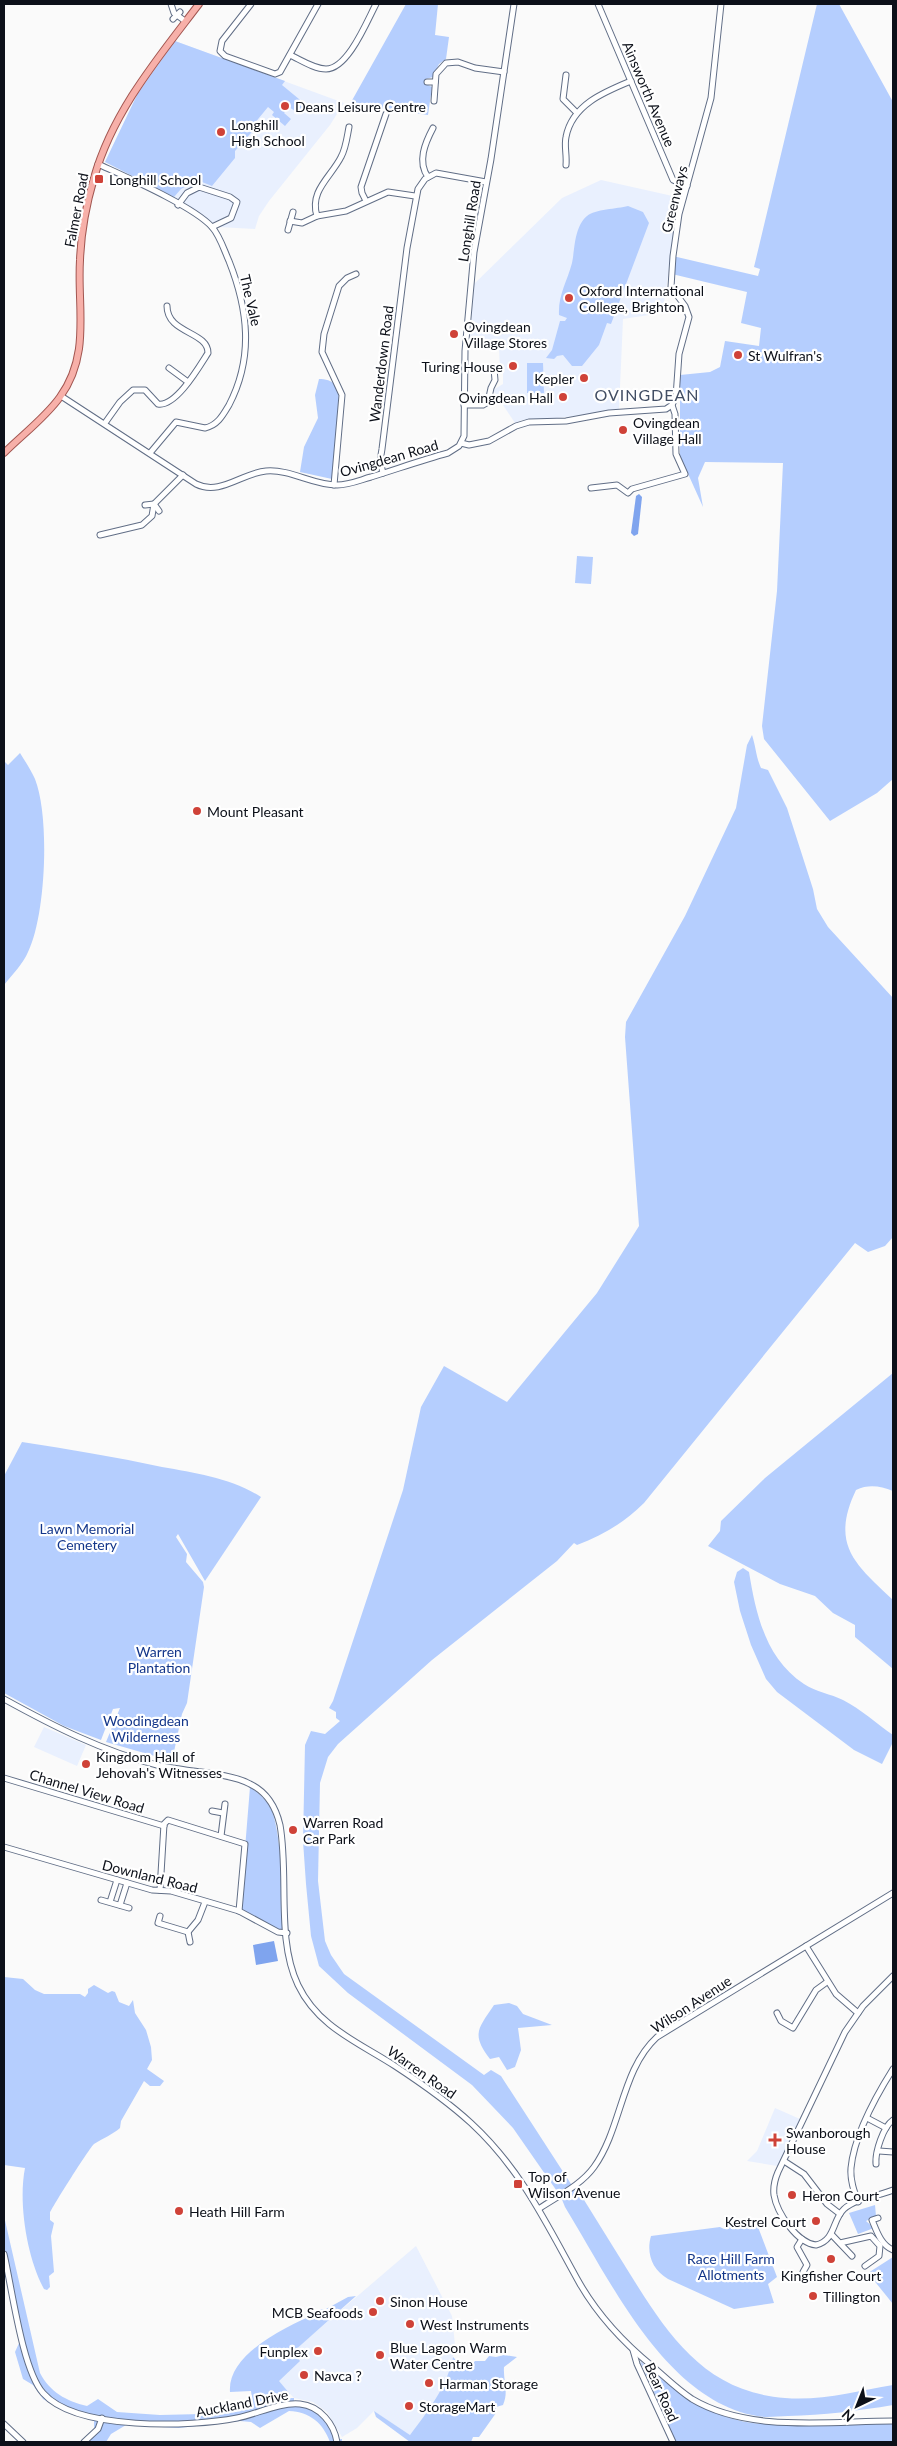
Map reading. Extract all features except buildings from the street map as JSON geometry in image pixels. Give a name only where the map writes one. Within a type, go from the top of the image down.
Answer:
[{"type":"main road","name":"Falmer Road","points":[[4,453],[61,396],[75,367],[82,321],[81,238],[98,164],[122,112],[141,80],[199,4]]},
{"type":"street","points":[[171,4],[177,15],[185,21]]},
{"type":"street","points":[[251,4],[222,41],[220,50],[226,56],[273,74],[280,72],[318,4]]},
{"type":"street","points":[[290,55],[322,68],[338,66],[348,54],[376,4]]},
{"type":"street","name":"Longhill Road","points":[[461,443],[464,436],[469,300],[478,223],[514,4]]},
{"type":"street","name":"Ainsworth Avenue","points":[[598,4],[673,180],[687,186]]},
{"type":"street","name":"Greenways","points":[[672,405],[677,394],[679,354],[689,317],[686,308],[673,292],[670,281],[679,214],[711,98],[721,4]]},
{"type":"street","points":[[434,101],[438,69],[443,64],[452,61],[475,68],[504,72]]},
{"type":"street","points":[[566,75],[562,90],[564,101],[577,113]]},
{"type":"street","points":[[566,164],[564,156],[567,132],[577,113],[587,102],[631,81]]},
{"type":"street","points":[[427,82],[436,82]]},
{"type":"street","points":[[366,202],[361,187],[386,114]]},
{"type":"street","points":[[374,126],[380,128]]},
{"type":"street","points":[[433,128],[422,159],[422,167],[428,177],[443,173],[486,182]]},
{"type":"street","points":[[317,216],[314,206],[315,197],[340,159],[349,130],[341,131]]},
{"type":"street","name":"The Vale","points":[[98,164],[178,205],[212,227],[228,258],[242,303],[247,337],[242,374],[234,396],[216,423],[201,428],[177,421],[150,453]]},
{"type":"street","name":"Wanderdown Road","points":[[383,473],[381,459],[415,196],[419,186],[428,177]]},
{"type":"street","points":[[178,205],[187,193],[198,187],[230,197],[237,202],[231,218],[212,227]]},
{"type":"street","points":[[290,221],[302,223],[317,216],[346,211],[381,194],[393,191],[415,196]]},
{"type":"street","points":[[288,230],[293,212]]},
{"type":"street","points":[[399,256],[406,257]]},
{"type":"street","points":[[334,485],[342,395],[322,352],[324,334],[339,286],[347,278],[356,274]]},
{"type":"street","points":[[105,423],[120,402],[133,390],[144,390],[155,402],[161,405],[184,389],[208,353],[208,348],[205,344],[173,323],[167,316],[167,306]]},
{"type":"street","points":[[169,368],[188,382]]},
{"type":"street","points":[[464,405],[487,403],[490,400],[491,388],[498,381],[494,369]]},
{"type":"street","name":"Ovingdean Road","points":[[61,396],[199,485],[211,488],[266,471],[287,472],[334,485],[345,484],[448,453],[461,443],[468,445],[489,441],[516,426],[529,422],[566,421],[609,413],[666,409],[672,405]]},
{"type":"street","points":[[591,488],[619,485],[628,493],[632,489],[685,474],[676,454],[675,414],[672,405]]},
{"type":"street","points":[[100,535],[111,536],[142,526],[152,516],[154,504],[183,475]]},
{"type":"street","points":[[145,505],[154,504]]},
{"type":"street","points":[[154,504],[158,511]]},
{"type":"street","name":"Warren Road","points":[[4,1699],[75,1736],[117,1753],[176,1770],[238,1778],[256,1788],[271,1802],[280,1825],[290,1963],[304,1996],[319,2017],[346,2038],[398,2068],[470,2122],[504,2158],[540,2208],[586,2293],[608,2323],[633,2350],[691,2398],[733,2415],[760,2421],[893,2421]]},
{"type":"street","name":"Channel View Road","points":[[4,1778],[164,1826],[168,1820],[221,1836]]},
{"type":"street","points":[[224,1804],[221,1836],[244,1844],[239,1911]]},
{"type":"street","points":[[214,1810],[223,1813]]},
{"type":"street","points":[[160,1890],[164,1826]]},
{"type":"street","name":"Downland Road","points":[[4,1847],[152,1890],[171,1891],[239,1911],[278,1932],[287,1933]]},
{"type":"street","points":[[110,1902],[117,1880]]},
{"type":"street","points":[[120,1905],[127,1883]]},
{"type":"street","name":"Wilson Avenue","points":[[540,2208],[582,2179],[593,2168],[614,2129],[636,2067],[654,2041],[670,2028],[893,1893]]},
{"type":"street","points":[[101,1900],[129,1908]]},
{"type":"street","points":[[188,1932],[198,1920],[205,1902]]},
{"type":"street","points":[[155,1930],[160,1916]]},
{"type":"street","points":[[158,1923],[188,1932]]},
{"type":"street","points":[[188,1932],[190,1942]]},
{"type":"street","points":[[806,1946],[827,1982],[841,2000],[858,2014]]},
{"type":"street","points":[[893,1976],[858,2014],[830,2061],[802,2127],[775,2181],[774,2196],[780,2211],[802,2239],[816,2245],[832,2235],[840,2214],[848,2206],[893,2190]]},
{"type":"street","points":[[777,2013],[781,2021],[792,2031],[816,1990],[827,1982]]},
{"type":"street","points":[[858,2202],[852,2183],[851,2168],[867,2118],[893,2069]]},
{"type":"street","points":[[867,2118],[886,2128]]},
{"type":"street","points":[[876,2164],[886,2128],[893,2120]]},
{"type":"street","points":[[878,2152],[893,2152]]},
{"type":"street","points":[[784,2161],[804,2174],[827,2204],[840,2214]]},
{"type":"street","points":[[878,2218],[870,2221],[881,2240],[893,2250]]},
{"type":"street","points":[[832,2235],[852,2256]]},
{"type":"street","points":[[840,2243],[871,2236],[880,2246],[879,2256],[865,2266]]},
{"type":"street","points":[[802,2239],[797,2248],[807,2264],[803,2272]]},
{"type":"street","name":"Auckland Drive","points":[[4,2254],[29,2368],[36,2384],[47,2397],[57,2404],[102,2418],[146,2424],[197,2424],[237,2418],[287,2405],[301,2404],[316,2409],[326,2418],[333,2429],[337,2442]]},
{"type":"street","name":"Bear Road","points":[[633,2350],[637,2364],[673,2442]]},
{"type":"street","points":[[84,2442],[97,2430],[102,2418]]},
{"type":"street","points":[[4,2424],[23,2442]]},
{"type":"shaded area","name":"Longhill High School","points":[[175,41],[344,103],[330,125],[269,201],[259,216],[255,229],[218,227],[199,212],[105,162],[138,93]]},
{"type":"shaded area","name":"Oxford International College, Brighton","points":[[601,180],[677,197],[676,200],[679,203],[664,303],[659,310],[649,315],[623,319],[619,410],[550,419],[522,420],[515,423],[493,390],[503,384],[503,371],[500,371],[499,347],[469,346],[474,284],[562,198]]},
{"type":"shaded area","points":[[639,494],[642,497],[638,534],[634,536],[631,533],[636,496]]},
{"type":"shaded area","points":[[44,1727],[86,1745],[77,1766],[34,1747]]},
{"type":"shaded area","points":[[274,1941],[278,1961],[256,1965],[253,1945]]},
{"type":"shaded area","points":[[775,2108],[800,2119],[801,2122],[777,2166],[747,2161],[757,2151]]},
{"type":"shaded area","points":[[416,2246],[452,2316],[455,2345],[449,2376],[434,2403],[410,2435],[374,2411],[357,2428],[342,2437],[327,2412],[313,2402],[294,2398],[278,2381],[292,2352]]},
{"type":"green space","points":[[406,4],[438,4],[435,35],[449,37],[446,59],[439,64],[433,77],[426,79],[426,84],[432,87],[428,115],[350,104]]},
{"type":"green space","points":[[817,4],[839,4],[893,102],[893,779],[877,793],[830,821],[764,739],[762,726],[777,591],[783,463],[705,462],[698,478],[703,507],[680,456],[680,375],[710,372],[720,367],[725,341],[759,346],[761,328],[741,323],[747,292],[672,274],[675,257],[677,257],[758,276],[760,269],[754,267]]},
{"type":"green space","name":"Longhill High School","points":[[175,41],[285,81],[282,85],[305,104],[298,113],[289,107],[284,113],[291,119],[285,126],[272,115],[274,112],[268,107],[254,124],[257,126],[235,151],[235,158],[212,186],[197,180],[181,189],[174,197],[105,162],[138,93]]},
{"type":"green space","points":[[628,206],[643,212],[649,223],[611,324],[607,323],[599,345],[582,366],[572,366],[563,355],[557,356],[554,359],[546,358],[552,350],[560,321],[565,321],[567,318],[559,315],[559,308],[580,226],[587,216],[591,214]]},
{"type":"green space","points":[[527,363],[543,363],[544,393],[527,393]]},
{"type":"green space","points":[[319,379],[332,382],[336,386],[338,393],[338,431],[332,479],[300,472],[304,447],[318,418],[315,395]]},
{"type":"green space","points":[[577,556],[593,557],[591,584],[575,583]]},
{"type":"green space","points":[[752,735],[761,768],[768,770],[787,808],[813,889],[817,909],[828,927],[893,998],[893,1237],[885,1246],[868,1252],[855,1243],[644,1503],[604,1533],[577,1545],[574,1543],[557,1561],[432,1660],[338,1744],[328,1757],[320,1783],[318,1881],[325,1941],[331,1955],[344,1974],[484,2075],[491,2070],[501,2076],[571,2184],[576,2187],[644,2297],[692,2357],[732,2385],[757,2393],[785,2398],[826,2397],[893,2385],[893,2405],[827,2414],[769,2417],[757,2416],[724,2405],[695,2387],[668,2362],[643,2333],[621,2301],[565,2207],[561,2197],[513,2128],[472,2085],[348,1993],[319,1966],[311,1936],[303,1841],[305,1745],[311,1731],[325,1734],[340,1721],[336,1718],[336,1712],[329,1708],[333,1701],[403,1490],[421,1407],[444,1366],[507,1402],[597,1293],[639,1226],[625,1037],[626,1022],[685,916],[736,808],[747,745]]},
{"type":"green space","points":[[20,753],[35,779],[40,796],[43,817],[44,866],[39,915],[34,936],[23,961],[4,985],[4,761],[8,765]]},
{"type":"green space","points":[[893,1373],[893,1491],[874,1486],[856,1490],[845,1525],[846,1539],[850,1552],[858,1564],[893,1600],[893,1669],[855,1637],[855,1625],[833,1613],[815,1596],[780,1584],[708,1546],[720,1531],[721,1521],[765,1478]]},
{"type":"green space","name":"Lawn Memorial Cemetery","points":[[22,1442],[92,1453],[200,1474],[238,1485],[261,1497],[205,1581],[178,1534],[176,1537],[187,1554],[186,1562],[203,1582],[204,1587],[187,1703],[182,1714],[172,1761],[106,1742],[120,1708],[113,1709],[101,1740],[64,1726],[4,1693],[4,1476]]},
{"type":"green space","points":[[743,1568],[749,1572],[759,1620],[780,1662],[804,1684],[850,1704],[893,1735],[893,1742],[882,1764],[854,1750],[777,1692],[766,1679],[751,1645],[740,1611],[734,1582],[737,1572]]},
{"type":"green space","points":[[250,1787],[267,1802],[274,1818],[280,1850],[283,1889],[282,1932],[240,1910]]},
{"type":"green space","points":[[4,1977],[23,1979],[35,1990],[44,1994],[80,1994],[85,1997],[88,1989],[94,1985],[108,1993],[115,1992],[119,2002],[129,2006],[133,2000],[135,2013],[146,2030],[151,2047],[152,2060],[147,2069],[164,2081],[160,2086],[150,2086],[144,2081],[121,2121],[120,2128],[94,2144],[52,2209],[50,2220],[54,2223],[51,2236],[54,2272],[49,2276],[50,2287],[47,2290],[44,2289],[33,2262],[26,2230],[23,2213],[25,2168],[4,2165]]},
{"type":"green space","points":[[509,2003],[517,2006],[523,2014],[552,2025],[518,2028],[521,2050],[515,2067],[507,2070],[499,2057],[490,2059],[480,2043],[479,2032],[494,2005]]},
{"type":"green space","points":[[875,2205],[876,2216],[866,2221],[874,2228],[858,2234],[849,2213]]},
{"type":"green space","points":[[4,2216],[40,2373],[44,2380],[59,2395],[87,2406],[98,2399],[117,2412],[160,2415],[202,2414],[253,2405],[251,2391],[230,2392],[232,2378],[238,2366],[248,2354],[275,2334],[315,2314],[317,2310],[326,2309],[348,2297],[356,2296],[293,2352],[300,2361],[279,2381],[290,2394],[289,2398],[294,2398],[294,2406],[315,2412],[329,2426],[334,2440],[342,2439],[342,2442],[330,2442],[324,2429],[315,2420],[309,2416],[289,2411],[260,2428],[251,2422],[240,2421],[179,2428],[126,2425],[111,2434],[106,2442],[80,2442],[94,2429],[94,2421],[53,2405],[43,2399],[33,2385],[23,2379],[15,2352],[20,2341],[4,2270]]},
{"type":"green space","name":"Race Hill Farm Allotments","points":[[755,2219],[777,2277],[768,2284],[774,2303],[734,2309],[668,2279],[654,2266],[649,2249],[651,2236],[720,2227],[724,2229],[727,2226]]},
{"type":"green space","points":[[893,2257],[893,2304],[868,2273]]},
{"type":"green space","points":[[504,2355],[517,2357],[504,2367],[505,2400],[503,2405],[496,2407],[496,2413],[479,2437],[473,2437],[471,2442],[410,2442],[376,2417],[374,2411],[410,2435],[442,2389],[453,2357],[463,2367],[469,2368],[475,2361],[485,2361],[489,2356]]},
{"type":"green space","points":[[640,2361],[681,2394],[726,2417],[761,2424],[893,2424],[893,2442],[676,2442]]},
{"type":"place","name":"Deans Leisure Centre","points":[[285,106]]},
{"type":"place","name":"Longhill High School","points":[[221,132]]},
{"type":"place","name":"Longhill School","points":[[99,179]]},
{"type":"place","name":"Oxford International College, Brighton","points":[[569,298]]},
{"type":"place","name":"Ovingdean Village Stores","points":[[454,334]]},
{"type":"place","name":"St Wulfran's","points":[[738,355]]},
{"type":"place","name":"Turing House","points":[[513,366]]},
{"type":"place","name":"Kepler","points":[[584,378]]},
{"type":"place","name":"Ovingdean Hall","points":[[563,397]]},
{"type":"place","name":"Ovingdean Village Hall","points":[[623,430]]},
{"type":"place","name":"Mount Pleasant","points":[[197,811]]},
{"type":"place","name":"Kingdom Hall of Jehovah's Witnesses","points":[[86,1764]]},
{"type":"place","name":"Warren Road Car Park","points":[[293,1830]]},
{"type":"place","name":"Swanborough House","points":[[775,2140]]},
{"type":"place","name":"Top of Wilson Avenue","points":[[518,2184]]},
{"type":"place","name":"Heron Court","points":[[792,2195]]},
{"type":"place","name":"Heath Hill Farm","points":[[179,2211]]},
{"type":"place","name":"Kestrel Court","points":[[816,2221]]},
{"type":"place","name":"Kingfisher Court","points":[[831,2259]]},
{"type":"place","name":"Tillington","points":[[813,2296]]},
{"type":"place","name":"Sinon House","points":[[380,2301]]},
{"type":"place","name":"MCB Seafoods","points":[[373,2312]]},
{"type":"place","name":"West Instruments","points":[[410,2324]]},
{"type":"place","name":"Funplex","points":[[318,2351]]},
{"type":"place","name":"Blue Lagoon Warm Water Centre","points":[[380,2355]]},
{"type":"place","name":"Navca ?","points":[[304,2375]]},
{"type":"place","name":"Harman Storage","points":[[429,2383]]},
{"type":"place","name":"StorageMart","points":[[409,2406]]},
{"type":"district","name":"OVINGDEAN","points":[[647,394]]},
{"type":"park label","name":"Warren Plantation","points":[[159,1659]]},
{"type":"park label","name":"Woodingdean Wilderness","points":[[146,1728]]}]
